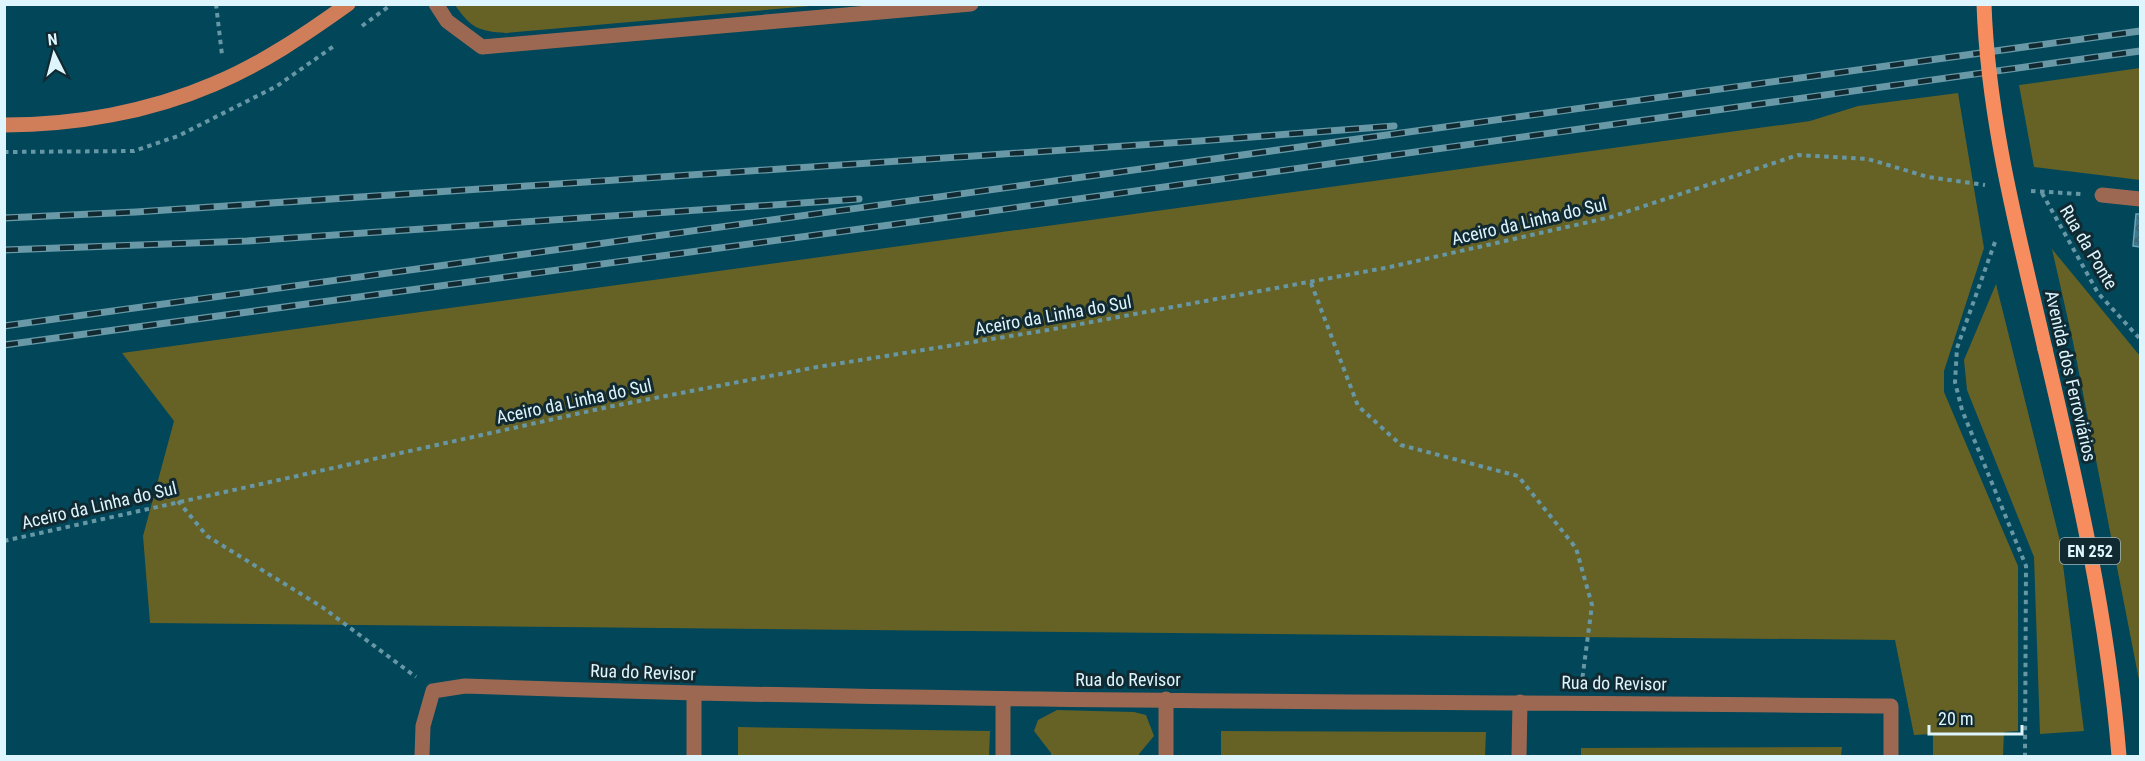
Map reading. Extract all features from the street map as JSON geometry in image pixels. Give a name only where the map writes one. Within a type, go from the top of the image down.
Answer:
[{"type":"main road","points":[[4,125],[75,120],[122,112],[174,99],[224,79],[285,47],[348,4]]},
{"type":"main road","name":"Avenida dos Ferroviários","points":[[1984,4],[1990,82],[1998,135],[2010,197],[2079,495],[2099,597],[2119,756]]},
{"type":"street","points":[[436,4],[447,21],[482,47],[971,4]]},
{"type":"street","points":[[2103,195],[2140,199]]},
{"type":"street","name":"Rua do Revisor","points":[[433,690],[465,686],[694,694],[1003,699],[1891,706],[1891,756]]},
{"type":"street","points":[[422,756],[423,726],[433,690]]},
{"type":"street","points":[[694,694],[694,756]]},
{"type":"street","points":[[1003,699],[1003,756]]},
{"type":"street","points":[[1166,699],[1166,756]]},
{"type":"street","points":[[1520,702],[1520,756]]},
{"type":"path","points":[[216,4],[224,79]]},
{"type":"path","name":"Aceiro da Linha do Sul","points":[[4,541],[619,404],[817,367],[1048,330],[1390,267],[1611,217],[1798,155],[1868,159],[1928,177],[1996,186]]},
{"type":"path","points":[[2031,191],[2103,195]]},
{"type":"path","points":[[2034,200],[2042,193]]},
{"type":"path","name":"Rua da Ponte","points":[[2042,193],[2098,292],[2140,339]]},
{"type":"path","points":[[1997,238],[1957,348],[1955,382],[1962,410],[2026,566],[2025,756]]},
{"type":"path","points":[[1311,283],[1358,406],[1401,445],[1518,476],[1576,548],[1592,605],[1579,702]]},
{"type":"path","points":[[178,501],[207,536],[322,607],[433,690]]},
{"type":"shaded area","points":[[455,5],[822,5],[506,33],[476,27]]},
{"type":"shaded area","points":[[2140,68],[2140,180],[2034,167],[2019,85]]},
{"type":"shaded area","points":[[1958,93],[1984,248],[1944,371],[1944,392],[2018,566],[2018,731],[2004,732],[2003,756],[1933,756],[1933,734],[1914,735],[1895,640],[150,623],[143,536],[174,421],[122,353],[1810,121],[1858,106]]},
{"type":"shaded area","points":[[2052,249],[2140,356],[2140,685],[2073,342]]},
{"type":"shaded area","points":[[1996,284],[2060,541],[2084,731],[2040,734],[2034,557],[1967,390],[1964,360]]},
{"type":"shaded area","points":[[1057,710],[1134,712],[1146,715],[1154,736],[1139,756],[1051,756],[1034,731],[1038,720]]},
{"type":"shaded area","points":[[738,727],[990,731],[989,756],[738,756]]},
{"type":"shaded area","points":[[1221,731],[1486,732],[1485,756],[1221,756]]},
{"type":"shaded area","points":[[1842,747],[1841,756],[1581,756],[1581,748]]},
{"type":"building","points":[[2136,214],[2140,214],[2140,247],[2133,246]]},
{"type":"railway","points":[[4,326],[2140,31]]},
{"type":"railway","points":[[4,345],[934,219],[2140,51]]},
{"type":"railway","points":[[4,218],[136,212],[1394,126]]},
{"type":"railway","points":[[4,250],[247,241],[859,199]]}]
